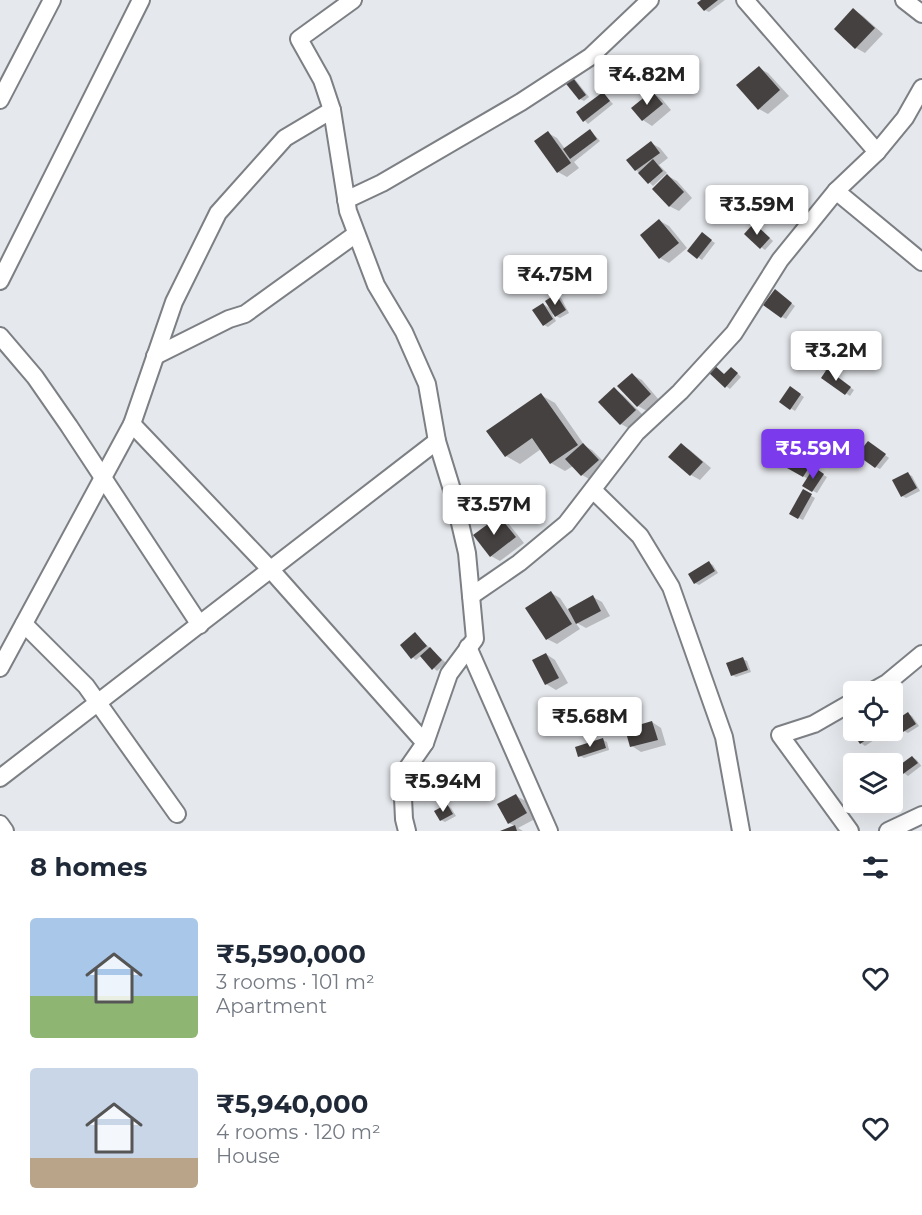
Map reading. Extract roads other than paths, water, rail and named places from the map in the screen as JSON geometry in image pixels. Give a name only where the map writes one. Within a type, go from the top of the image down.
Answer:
[{"type":"street","points":[[0,100],[52,0]]},
{"type":"street","points":[[0,281],[141,0]]},
{"type":"street","points":[[352,0],[299,39],[322,80],[332,110],[348,211],[356,234],[376,285],[405,332],[427,384],[437,441],[453,492],[467,553],[475,639],[449,674],[425,742],[402,776],[404,819],[407,831]]},
{"type":"street","points":[[346,200],[382,183],[521,102],[590,57],[650,0]]},
{"type":"street","points":[[745,0],[877,152]]},
{"type":"street","points":[[904,0],[922,14]]},
{"type":"street","points":[[471,596],[519,563],[566,524],[636,433],[680,392],[734,333],[780,260],[836,191],[877,152],[905,118],[922,88]]},
{"type":"street","points":[[0,668],[132,424],[174,302],[218,213],[285,138],[332,110]]},
{"type":"street","points":[[836,191],[922,262]]},
{"type":"street","points":[[155,356],[229,319],[245,314],[356,234]]},
{"type":"street","points":[[0,336],[35,376],[200,625]]},
{"type":"street","points":[[132,424],[271,570],[425,742]]},
{"type":"street","points":[[0,778],[437,441]]},
{"type":"street","points":[[593,490],[640,536],[671,588],[723,737],[741,831]]},
{"type":"street","points":[[24,624],[86,686],[177,814]]},
{"type":"street","points":[[468,647],[549,831]]},
{"type":"street","points":[[889,681],[922,654]]},
{"type":"street","points":[[843,707],[814,724],[780,735],[850,831]]},
{"type":"street","points":[[888,831],[922,815]]},
{"type":"street","points":[[0,824],[5,831]]}]
